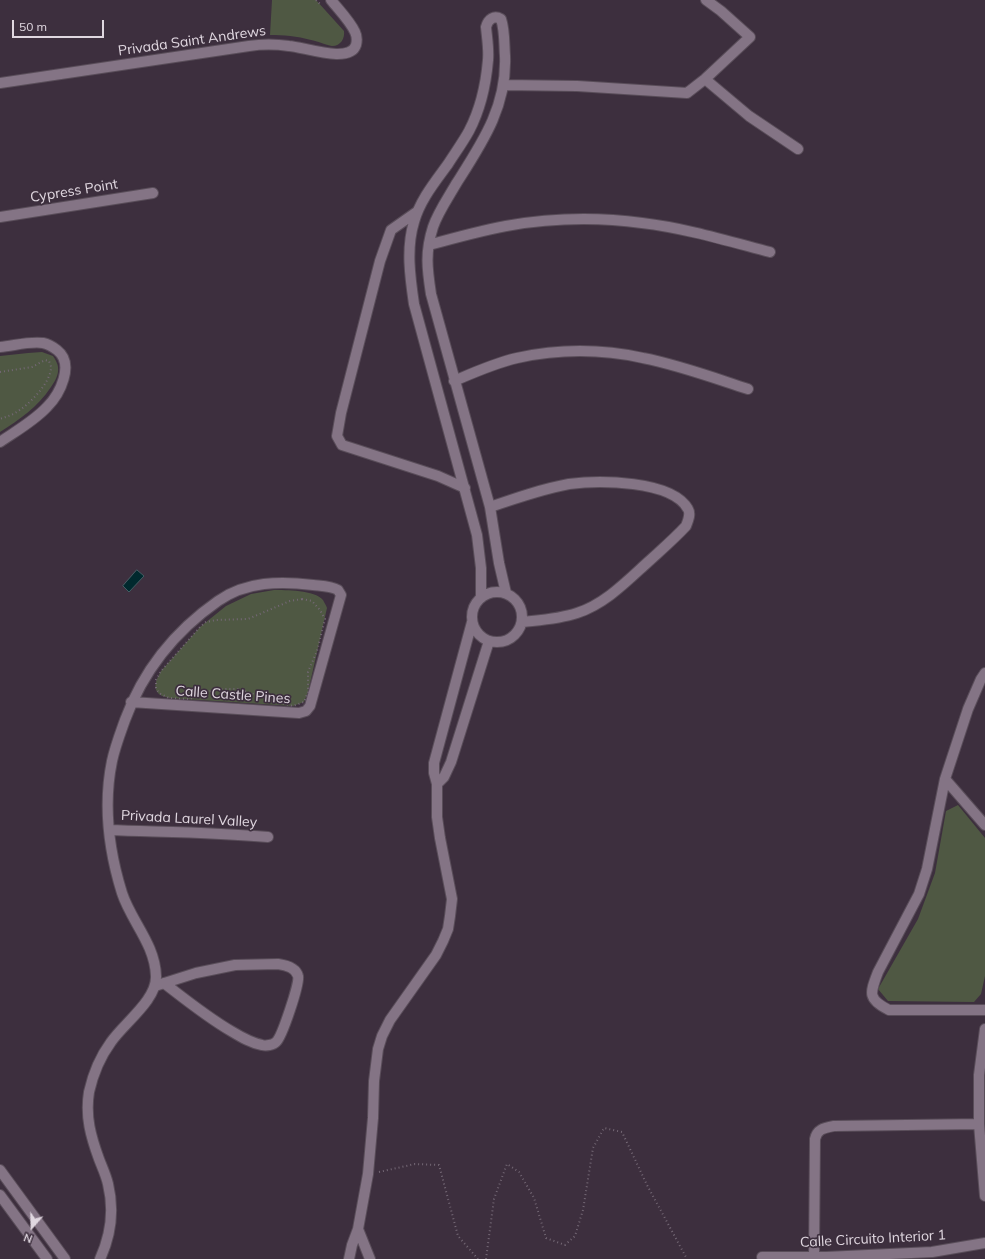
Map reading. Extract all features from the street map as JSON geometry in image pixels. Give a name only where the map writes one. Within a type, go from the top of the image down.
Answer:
[{"type":"street","name":"Privada Saint Andrews","points":[[0,83],[249,46],[276,44],[336,54],[347,53],[354,48],[357,41],[356,33],[331,0]]},
{"type":"street","points":[[504,85],[577,86],[687,93],[705,79],[750,37],[721,10],[706,0]]},
{"type":"street","points":[[481,598],[480,550],[477,535],[414,304],[410,260],[414,222],[418,212],[425,198],[469,130],[477,111],[486,78],[488,59],[486,27],[490,19],[494,17],[501,19],[503,24],[505,65],[504,85],[500,102],[492,123],[481,144],[439,213],[433,226],[427,260],[431,294],[490,506],[499,563],[506,593]]},
{"type":"street","points":[[705,79],[749,116],[798,150]]},
{"type":"street","name":"Cypress Point","points":[[0,217],[152,193]]},
{"type":"street","points":[[418,212],[391,230],[382,255],[343,406],[337,436],[342,446],[438,476],[465,488]]},
{"type":"street","points":[[429,245],[506,226],[545,221],[578,219],[617,220],[643,223],[672,228],[770,252]]},
{"type":"street","points":[[0,348],[31,343],[43,343],[52,346],[60,352],[65,360],[65,371],[57,394],[49,406],[39,416],[0,442]]},
{"type":"street","points":[[454,381],[493,365],[518,358],[548,353],[579,351],[611,352],[644,358],[748,389]]},
{"type":"street","points":[[490,506],[546,489],[571,484],[613,482],[646,485],[661,490],[674,495],[689,510],[689,518],[686,526],[633,576],[610,595],[578,613],[561,618],[523,622]]},
{"type":"street","name":"Calle Castle Pines","points":[[131,702],[303,713],[310,706],[341,595],[338,590],[328,587],[281,582],[244,588],[223,598],[206,609],[172,640],[151,667],[131,702],[117,742],[112,763],[109,784],[109,830],[114,863],[123,896],[147,942],[152,955],[159,984]]},
{"type":"street","points":[[349,1259],[358,1229],[368,1174],[373,1118],[374,1081],[378,1049],[382,1036],[390,1020],[436,955],[448,929],[452,900],[437,817],[437,784],[434,773],[434,763],[472,622],[472,613],[475,605],[481,598],[488,594],[497,592],[506,593],[514,598],[519,605],[523,622],[520,630],[514,637],[498,643],[489,642],[481,637],[475,630],[472,622]]},
{"type":"street","points":[[437,784],[444,777],[451,762],[489,642]]},
{"type":"street","points":[[985,673],[968,709],[946,779],[925,875],[919,894],[878,972],[872,994],[874,1000],[879,1005],[889,1010],[985,1010]]},
{"type":"street","points":[[946,779],[985,825]]},
{"type":"street","name":"Privada Laurel Valley","points":[[109,830],[199,832],[268,837]]},
{"type":"street","points":[[100,1259],[109,1234],[112,1214],[108,1183],[90,1129],[88,1118],[90,1092],[97,1066],[112,1040],[159,984],[235,965],[285,965],[296,972],[298,976],[297,987],[281,1034],[276,1042],[270,1045],[262,1045],[241,1037],[159,984]]},
{"type":"street","points":[[985,1029],[979,1076],[979,1124],[985,1196]]},
{"type":"street","points":[[814,1258],[815,1139],[819,1131],[834,1126],[979,1124]]},
{"type":"street","points":[[0,1170],[65,1259]]},
{"type":"street","points":[[0,1195],[47,1259]]},
{"type":"street","points":[[358,1229],[370,1259]]},
{"type":"street","name":"Calle Circuito Interior 1","points":[[762,1257],[814,1258],[932,1252],[985,1243]]},
{"type":"path","points":[[316,0],[322,6]]},
{"type":"path","points":[[0,372],[32,367],[45,360],[49,361],[51,367],[49,376],[42,389],[31,402],[15,413],[0,419]]},
{"type":"path","points":[[302,598],[312,602],[320,610],[324,619],[317,651],[308,672],[308,692],[304,702],[293,706],[238,689],[211,691],[190,699],[169,698],[159,694],[156,688],[156,680],[161,671],[206,622],[216,620],[248,619],[290,601],[302,598]]},
{"type":"path","points":[[486,1259],[494,1199],[507,1164],[519,1172],[534,1198],[546,1238],[565,1245],[575,1236],[582,1210],[593,1148],[604,1128],[622,1132],[647,1185],[687,1259]]},
{"type":"path","points":[[368,1174],[415,1164],[439,1165],[458,1236],[478,1259]]},
{"type":"shaded area","points":[[272,0],[316,0],[344,31],[342,41],[338,45],[332,46],[301,38],[270,35]]},
{"type":"shaded area","points":[[42,352],[53,356],[58,366],[55,380],[46,394],[34,407],[0,432],[0,356]]},
{"type":"shaded area","points":[[137,570],[144,576],[129,592],[123,586]]},
{"type":"shaded area","points":[[274,590],[300,591],[314,594],[323,600],[327,608],[308,692],[304,702],[293,706],[169,698],[162,696],[157,692],[157,680],[161,671],[200,627],[226,606],[251,594]]},
{"type":"shaded area","points":[[958,805],[985,838],[985,976],[981,994],[974,1002],[888,1001],[878,989],[918,919],[935,873],[946,811]]}]
